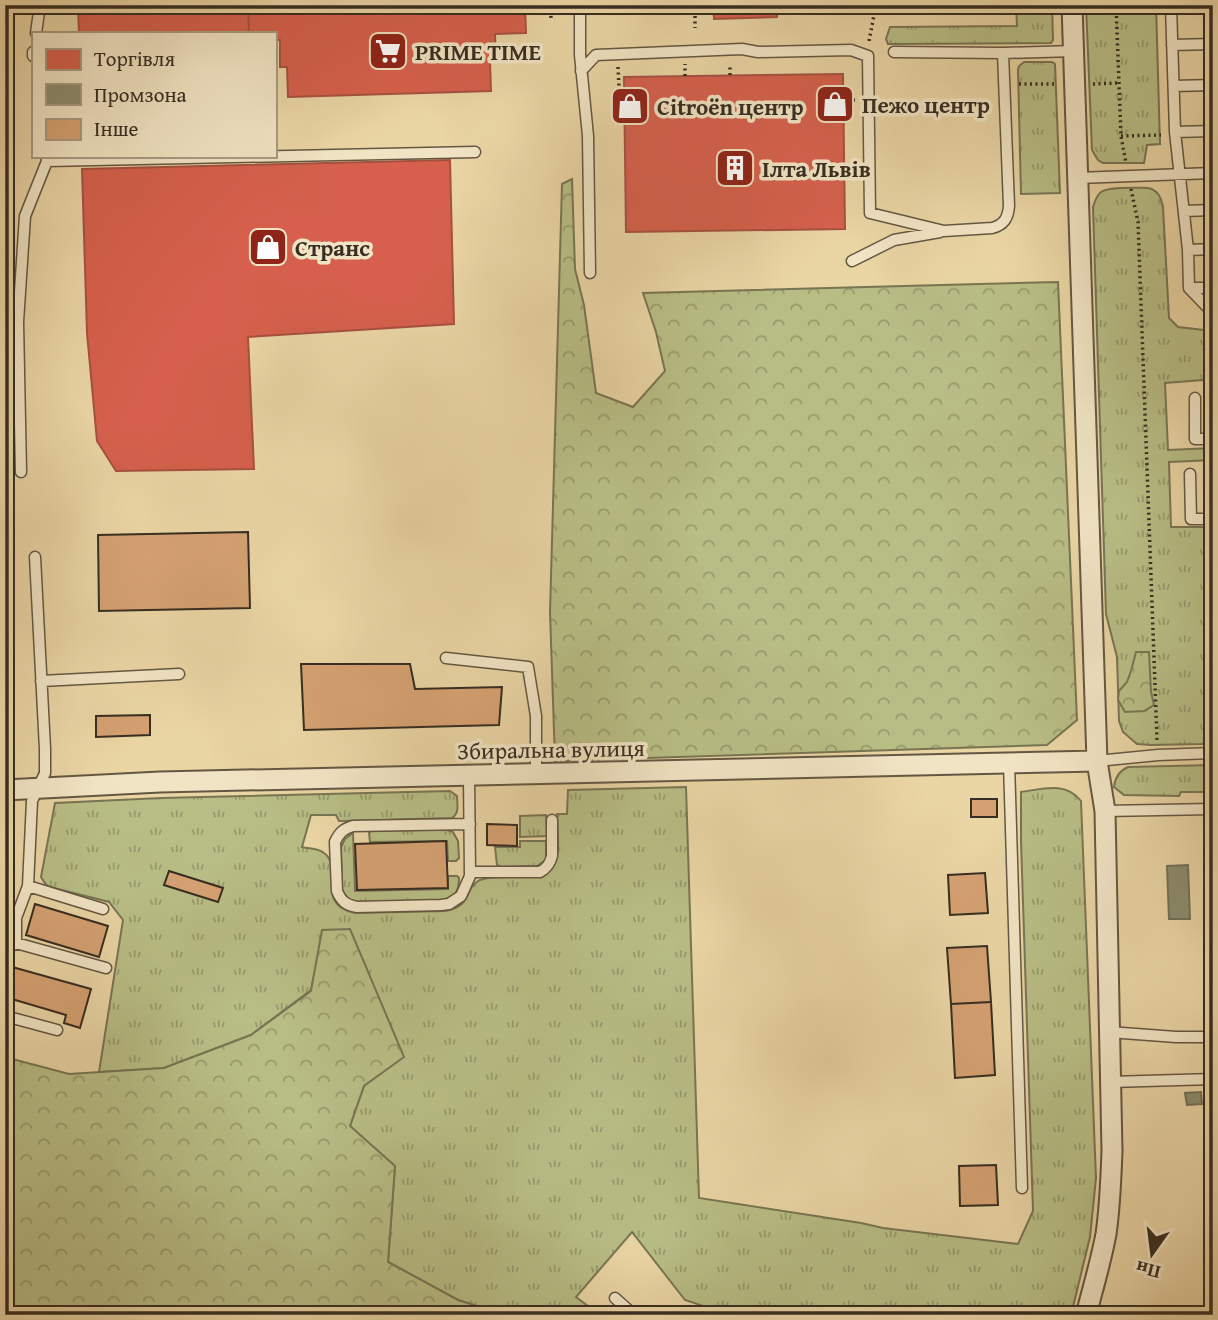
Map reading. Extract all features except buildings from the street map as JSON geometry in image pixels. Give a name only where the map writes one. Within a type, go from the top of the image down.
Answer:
[{"type":"street","points":[[1072,5],[1097,761],[1105,811],[1112,1151],[1106,1232],[1086,1315]]},
{"type":"street","name":"Збиральна вулиця","points":[[5,790],[159,782],[1097,761]]},
{"type":"lane","points":[[36,32],[40,5]]},
{"type":"lane","points":[[580,5],[581,71],[588,136],[590,273]]},
{"type":"lane","points":[[1185,5],[1171,6],[1175,132],[1188,250],[1189,288],[1213,313]]},
{"type":"lane","points":[[1172,45],[1213,44]]},
{"type":"lane","points":[[581,71],[596,55],[742,49],[758,52],[851,50],[867,56],[870,213],[944,231]]},
{"type":"lane","points":[[894,52],[1074,51]]},
{"type":"lane","points":[[852,261],[894,240],[944,231],[992,228],[1005,221],[1009,214],[1003,53]]},
{"type":"lane","points":[[1174,86],[1213,85]]},
{"type":"lane","points":[[1175,132],[1213,131]]},
{"type":"lane","points":[[276,155],[475,152]]},
{"type":"lane","points":[[21,472],[18,322],[24,216],[46,158]]},
{"type":"lane","points":[[1077,178],[1213,173]]},
{"type":"lane","points":[[1184,211],[1213,210]]},
{"type":"lane","points":[[1188,250],[1213,249]]},
{"type":"lane","points":[[1189,288],[1213,288]]},
{"type":"lane","points":[[1195,398],[1195,439],[1213,439]]},
{"type":"lane","points":[[1190,474],[1191,519],[1213,519]]},
{"type":"lane","points":[[16,943],[16,918],[28,886],[32,802],[45,773],[36,557]]},
{"type":"lane","points":[[446,658],[528,667],[536,716],[536,774]]},
{"type":"lane","points":[[41,681],[179,674]]},
{"type":"lane","points":[[1097,761],[1213,753]]},
{"type":"lane","points":[[1009,763],[1022,1188]]},
{"type":"lane","points":[[469,775],[470,824],[470,876],[461,896],[449,904],[371,907],[350,906],[344,903],[337,891],[335,842],[344,829],[353,826],[470,824]]},
{"type":"lane","points":[[1105,811],[1213,809]]},
{"type":"lane","points":[[470,872],[540,872],[551,861],[552,820]]},
{"type":"lane","points":[[28,886],[103,909]]},
{"type":"lane","points":[[5,950],[16,943],[106,968]]},
{"type":"lane","points":[[5,1016],[57,1030]]},
{"type":"lane","points":[[1108,1032],[1213,1037]]},
{"type":"lane","points":[[1110,1082],[1213,1079]]},
{"type":"lane","points":[[615,1298],[634,1315]]},
{"type":"path","points":[[550,5],[551,18]]},
{"type":"path","points":[[695,5],[695,28]]},
{"type":"path","points":[[867,56],[876,5]]},
{"type":"path","points":[[1116,5],[1121,136],[1126,163]]},
{"type":"path","points":[[730,60],[730,75]]},
{"type":"path","points":[[1089,84],[1118,83]]},
{"type":"path","points":[[1004,85],[1055,84]]},
{"type":"path","points":[[843,101],[859,100]]},
{"type":"path","points":[[1121,136],[1175,132]]},
{"type":"path","points":[[1131,188],[1138,222],[1158,746]]},
{"type":"green space","points":[[1016,5],[1052,5],[1051,43],[888,44],[886,39],[890,27],[1017,26]]},
{"type":"green space","points":[[1086,5],[1156,5],[1160,144],[1147,145],[1144,163],[1103,163],[1092,150]]},
{"type":"green space","points":[[1024,62],[1055,64],[1060,193],[1021,194],[1018,70]]},
{"type":"green space","points":[[572,179],[575,269],[584,305],[596,393],[633,407],[665,371],[643,293],[1058,282],[1077,720],[1047,745],[555,761],[550,612],[562,184]]},
{"type":"green space","points":[[1148,188],[1158,195],[1163,207],[1169,318],[1178,327],[1204,330],[1213,340],[1213,423],[1208,381],[1165,383],[1168,450],[1213,448],[1213,460],[1169,462],[1171,527],[1213,527],[1213,740],[1202,744],[1137,744],[1123,732],[1119,721],[1117,657],[1106,614],[1093,207],[1098,195],[1105,190]]},
{"type":"green space","points":[[1136,652],[1149,652],[1154,705],[1144,711],[1125,712],[1118,700],[1119,691],[1127,682]]},
{"type":"green space","points":[[1213,765],[1213,792],[1181,792],[1179,796],[1124,795],[1114,787],[1118,775],[1128,767]]},
{"type":"green space","points":[[686,787],[699,1198],[883,1228],[1018,1244],[1033,1211],[1021,792],[1046,788],[1061,789],[1081,801],[1096,1178],[1090,1237],[1071,1315],[730,1315],[685,1300],[632,1232],[576,1297],[600,1315],[505,1315],[458,1300],[388,1262],[395,1167],[350,1126],[364,1086],[323,930],[311,990],[251,1035],[164,1068],[99,1072],[123,920],[109,902],[50,887],[41,877],[55,803],[450,791],[457,796],[457,811],[452,818],[339,821],[336,815],[311,815],[302,847],[322,851],[329,859],[332,867],[332,894],[343,909],[355,913],[446,911],[464,902],[473,885],[483,879],[541,877],[549,872],[557,858],[557,814],[567,814],[568,790]]},
{"type":"green space","points":[[546,815],[547,836],[520,837],[520,816]]},
{"type":"green space","points":[[444,829],[453,832],[458,841],[459,858],[456,861],[448,861],[447,841],[370,842],[371,831]]},
{"type":"green space","points":[[353,833],[355,891],[448,889],[448,876],[457,876],[459,883],[456,892],[444,900],[358,902],[348,899],[342,890],[341,847],[345,839]]},
{"type":"green space","points":[[520,841],[546,841],[546,860],[537,866],[497,865],[495,847],[520,847]]},
{"type":"green space","points":[[350,929],[404,1057],[364,1086],[350,1126],[395,1166],[388,1262],[458,1300],[505,1315],[5,1315],[5,1057],[69,1074],[164,1068],[251,1035],[311,991],[322,930]]},
{"type":"place","name":"PRIME TIME","points":[[388,51]]},
{"type":"place","name":"Пежо центр","points":[[835,104]]},
{"type":"place","name":"Citroën центр","points":[[630,106]]},
{"type":"place","name":"Ілта Львів","points":[[735,168]]},
{"type":"place","name":"Странс","points":[[268,247]]}]
